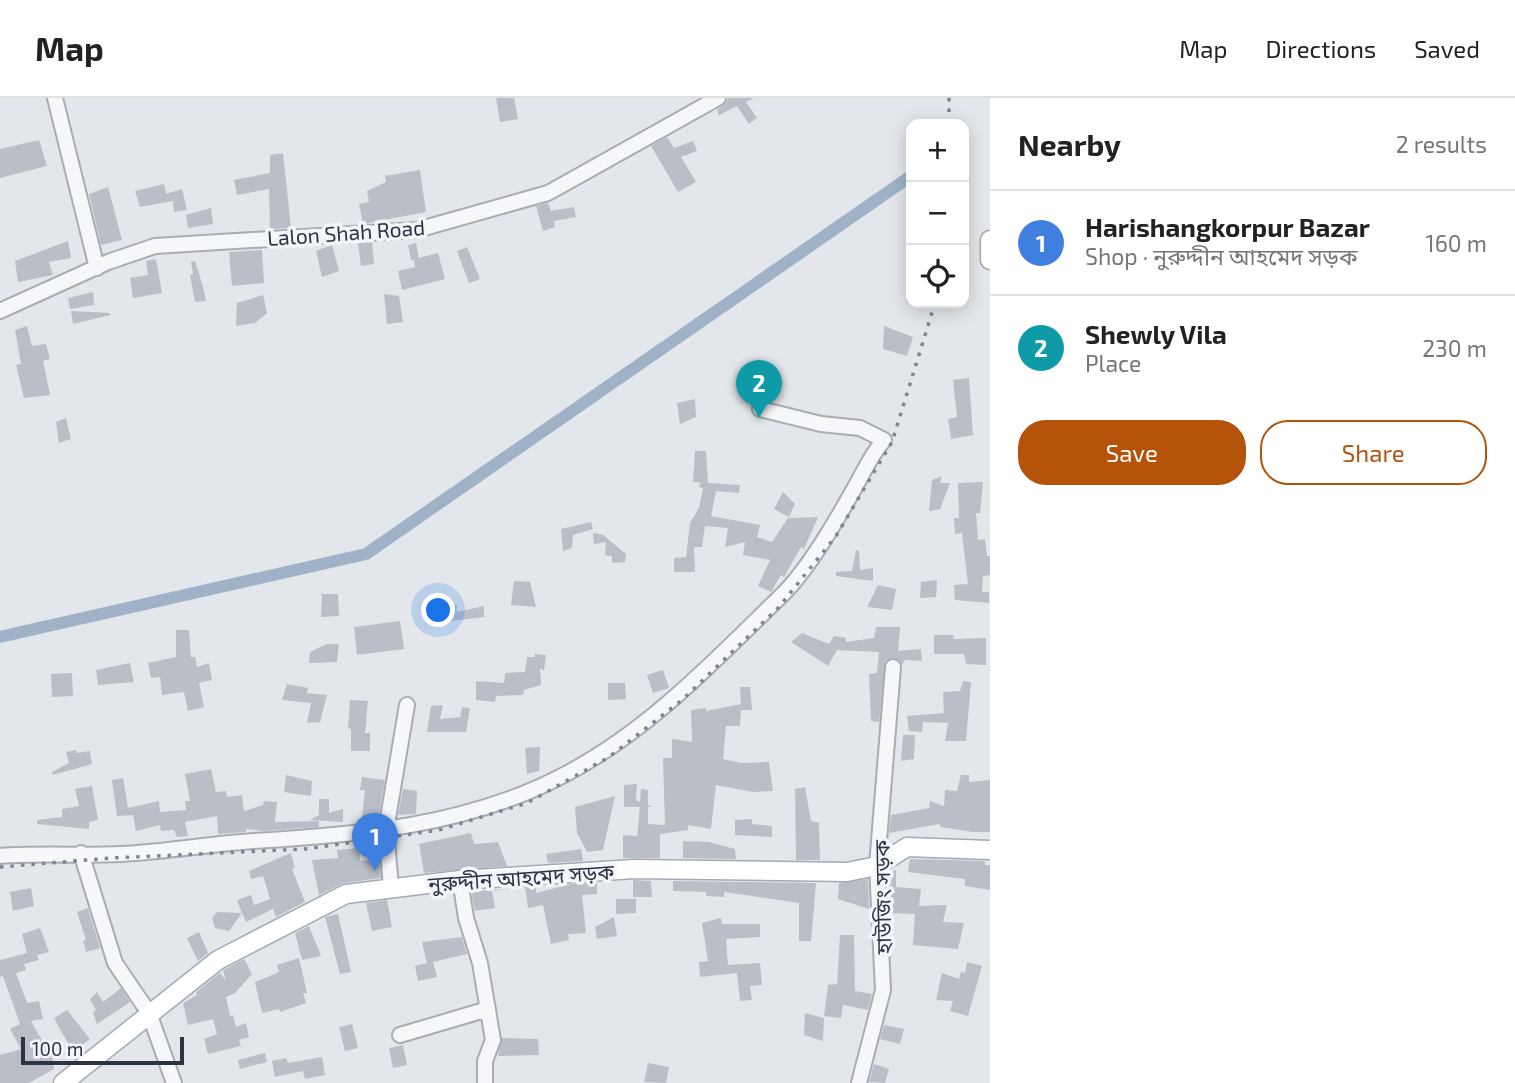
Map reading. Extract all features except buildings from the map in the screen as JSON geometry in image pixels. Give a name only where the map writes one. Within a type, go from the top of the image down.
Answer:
[{"type":"main road","points":[[990,240],[990,260]]},
{"type":"main road","name":"নুরুদ্দীন আহমেদ সড়ক","points":[[63,1083],[218,960],[346,894],[460,880],[634,869],[847,872],[877,866],[907,847],[990,850]]},
{"type":"street","points":[[55,98],[97,268]]},
{"type":"street","name":"Lalon Shah Road","points":[[0,311],[97,268],[155,246],[417,230],[548,193],[718,98]]},
{"type":"street","points":[[0,856],[195,849],[386,830],[505,799],[575,769],[616,743],[682,692],[784,593],[819,546],[852,493],[872,452],[884,440],[860,428],[821,424],[760,409]]},
{"type":"street","name":"হাউজিং সড়ক","points":[[859,1083],[883,990],[877,866],[893,667]]},
{"type":"street","points":[[391,887],[386,830],[407,705]]},
{"type":"street","points":[[81,853],[115,963],[149,1013],[174,1083]]},
{"type":"street","points":[[460,880],[466,918],[480,963],[493,1040],[485,1061],[485,1083]]},
{"type":"street","points":[[400,1035],[488,1009]]},
{"type":"waterway","points":[[0,637],[366,554],[906,179]]},
{"type":"railway","points":[[949,98],[949,119]]},
{"type":"railway","points":[[0,867],[112,858],[305,849],[439,830],[527,803],[609,757],[682,700],[779,607],[836,536],[892,442],[933,308]]},
{"type":"place","name":"Shewly Vila","points":[[759,418]]},
{"type":"place","name":"Harishangkorpur Bazar","points":[[375,871]]}]
